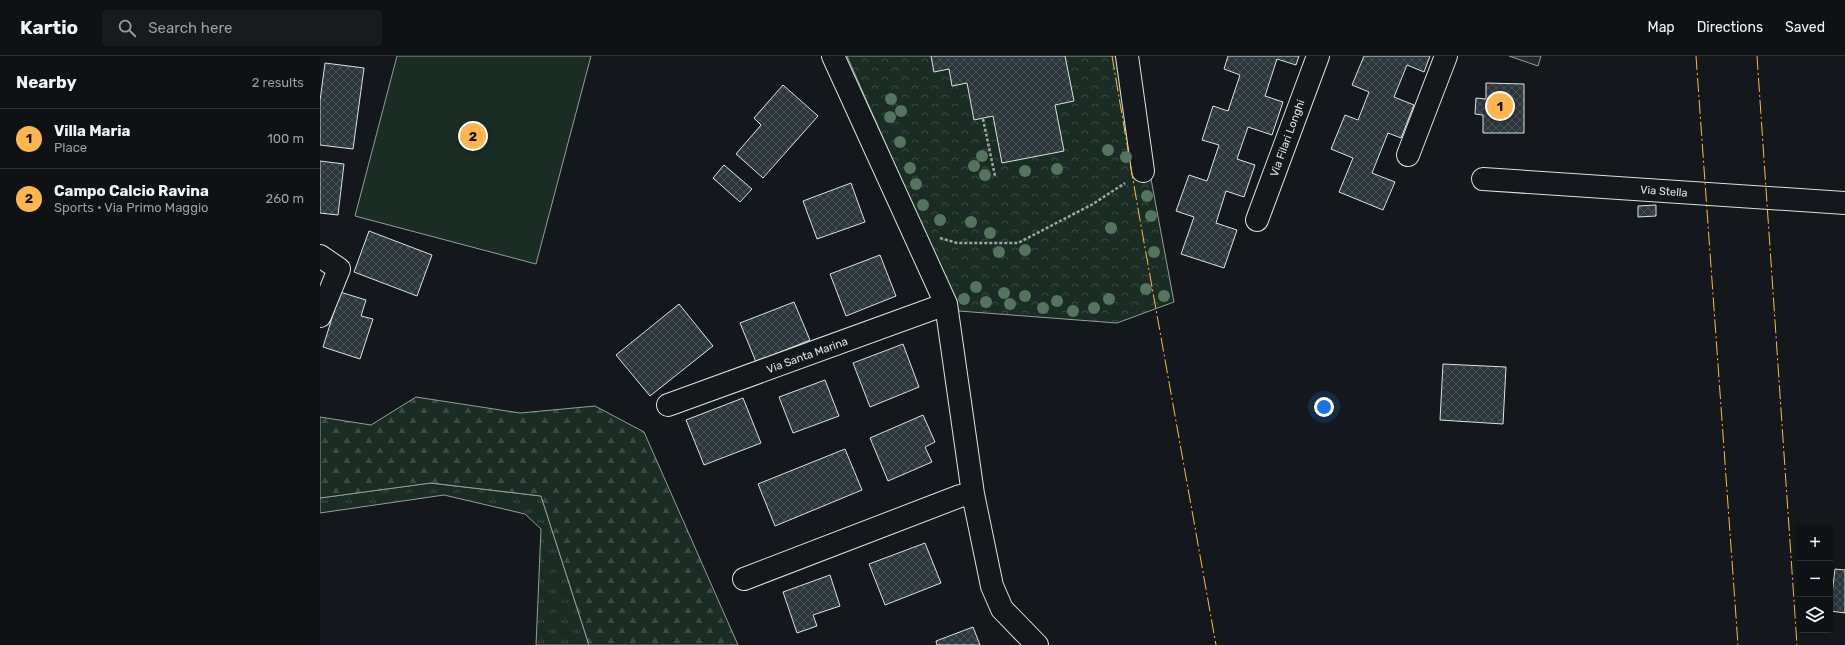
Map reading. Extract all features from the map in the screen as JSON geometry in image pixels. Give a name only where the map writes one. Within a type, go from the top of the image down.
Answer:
[{"type":"street","points":[[833,56],[946,304],[973,494],[992,586],[1002,609],[1037,645]]},
{"type":"street","points":[[1128,56],[1143,171]]},
{"type":"street","name":"Via Filari Longhi","points":[[1257,220],[1318,56]]},
{"type":"street","points":[[1408,155],[1446,56]]},
{"type":"street","name":"Via Stella","points":[[1483,179],[1845,203]]},
{"type":"street","points":[[320,256],[339,269],[320,316]]},
{"type":"street","name":"Via Santa Marina","points":[[668,405],[946,304]]},
{"type":"street","points":[[744,579],[960,496],[973,494]]},
{"type":"path","points":[[983,118],[994,176]]},
{"type":"path","points":[[935,236],[957,243],[1018,243],[1093,204],[1143,171]]},
{"type":"green space","points":[[397,56],[591,56],[536,264],[355,216]]},
{"type":"green space","points":[[847,56],[1128,56],[1174,302],[1117,323],[959,311]]},
{"type":"green space","points":[[416,397],[520,413],[595,406],[644,432],[738,645],[589,645],[541,496],[431,483],[320,498],[320,417],[371,425]]},
{"type":"green space","points":[[430,483],[541,496],[589,645],[536,645],[541,529],[525,514],[444,495],[320,513],[320,498]]},
{"type":"shaded area","points":[[1509,56],[1541,56],[1538,66]]},
{"type":"building","points":[[931,56],[1065,56],[1074,101],[1055,105],[1064,151],[1002,163],[993,116],[974,120],[967,83],[952,86],[949,69],[934,72]]},
{"type":"building","points":[[1228,56],[1299,56],[1296,65],[1277,59],[1265,96],[1283,102],[1272,135],[1248,127],[1237,159],[1255,165],[1244,197],[1226,191],[1216,223],[1237,230],[1224,268],[1181,254],[1194,217],[1176,211],[1189,175],[1207,181],[1219,145],[1202,140],[1213,106],[1228,111],[1240,75],[1224,69]]},
{"type":"building","points":[[1364,56],[1430,56],[1424,72],[1407,65],[1394,97],[1414,105],[1401,138],[1388,133],[1372,173],[1395,182],[1383,210],[1339,192],[1353,158],[1331,149],[1345,115],[1358,120],[1369,92],[1352,85]]},
{"type":"building","points":[[325,63],[364,68],[353,149],[320,145],[320,101]]},
{"type":"building","points":[[1486,83],[1524,84],[1524,133],[1483,133],[1483,115],[1475,114],[1476,98],[1486,99]]},
{"type":"building","points":[[783,85],[818,116],[763,178],[736,154],[761,125],[754,118]]},
{"type":"building","points":[[320,161],[344,164],[338,215],[320,213]]},
{"type":"building","points":[[724,165],[752,189],[740,202],[713,178]]},
{"type":"building","points":[[851,183],[865,222],[817,239],[803,201]]},
{"type":"building","points":[[1656,205],[1656,216],[1638,217],[1638,206]]},
{"type":"building","points":[[369,231],[432,255],[417,296],[354,272]]},
{"type":"building","points":[[880,255],[896,296],[846,316],[830,274]]},
{"type":"building","points":[[340,292],[366,300],[361,316],[373,319],[360,359],[323,347]]},
{"type":"building","points":[[794,302],[810,340],[756,362],[740,323]]},
{"type":"building","points":[[679,304],[713,346],[650,396],[616,355]]},
{"type":"building","points":[[903,344],[919,387],[870,407],[853,363]]},
{"type":"building","points":[[1443,364],[1506,367],[1503,424],[1440,420]]},
{"type":"building","points":[[825,380],[839,416],[793,433],[779,397]]},
{"type":"building","points":[[743,398],[761,443],[704,465],[686,420]]},
{"type":"building","points":[[923,415],[935,442],[925,447],[932,462],[888,481],[870,438]]},
{"type":"building","points":[[845,449],[862,490],[775,526],[758,484]]},
{"type":"building","points":[[925,543],[941,583],[885,605],[869,564]]},
{"type":"building","points":[[1835,569],[1845,570],[1845,613],[1833,611],[1833,586]]},
{"type":"building","points":[[830,575],[840,606],[813,615],[817,626],[797,633],[783,592]]},
{"type":"building","points":[[973,627],[980,645],[937,645],[936,641]]},
{"type":"power","points":[[1112,56],[1216,645]]},
{"type":"power","points":[[1696,56],[1738,645]]},
{"type":"power","points":[[1757,56],[1797,645]]},
{"type":"place","name":"Villa Maria","points":[[1500,106]]},
{"type":"place","name":"Campo Calcio Ravina","points":[[473,136]]}]
